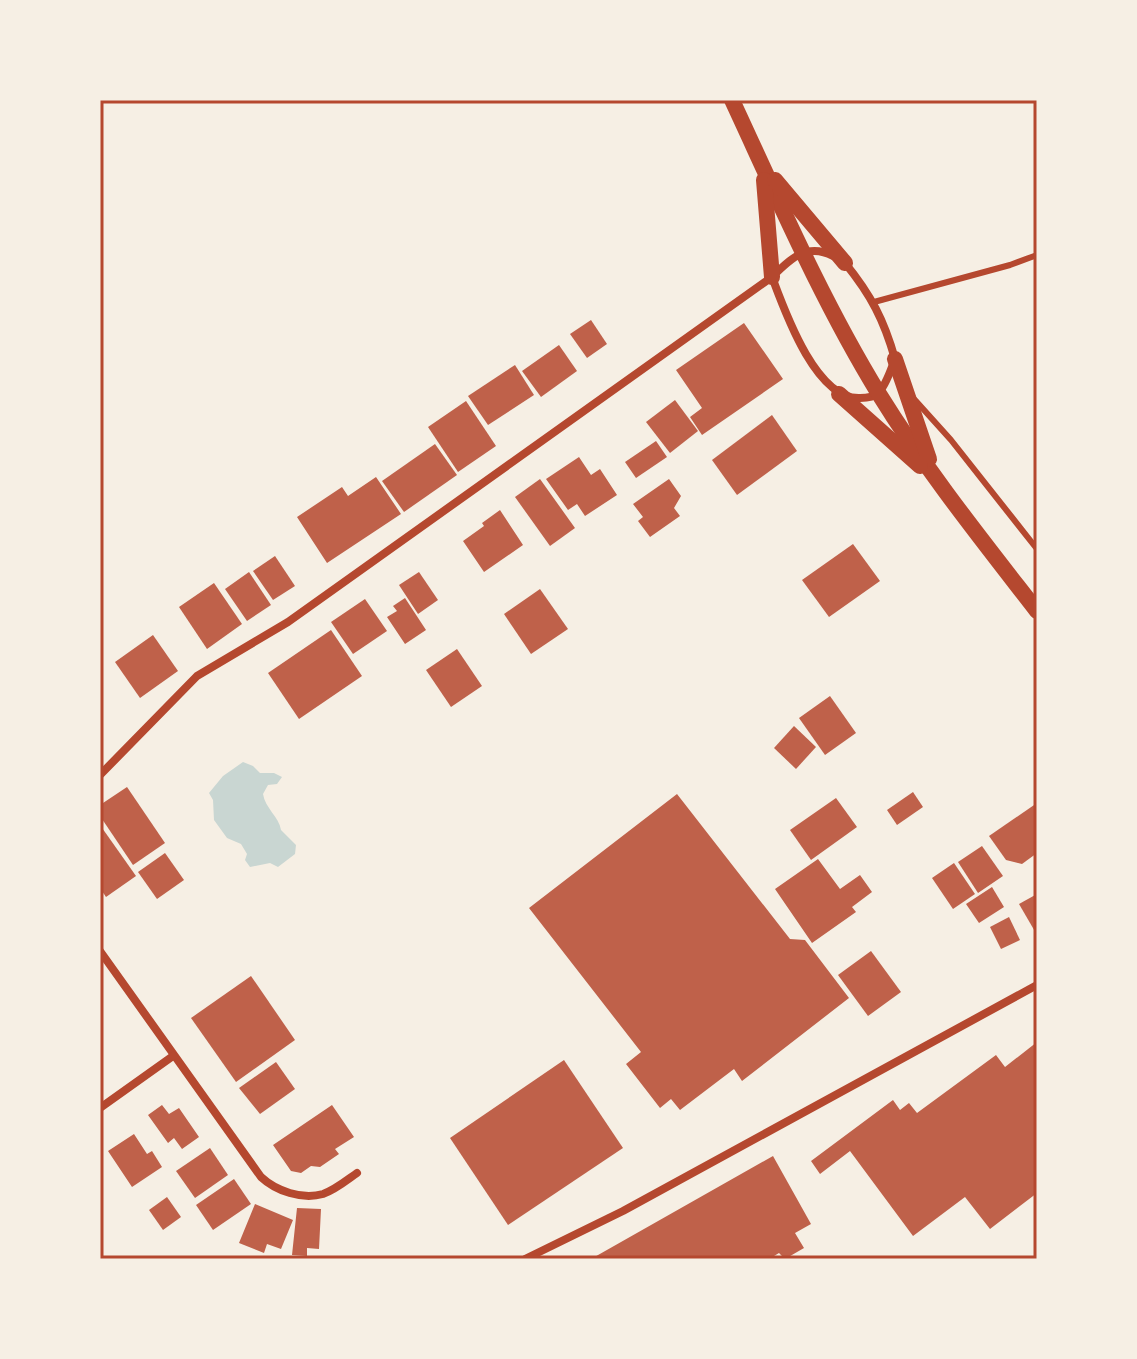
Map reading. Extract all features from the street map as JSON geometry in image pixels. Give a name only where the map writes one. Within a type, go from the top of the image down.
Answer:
[{"type":"main road","points":[[732,100],[802,253],[878,393],[936,480],[1037,611]]},
{"type":"main road","points":[[763,166],[845,263]]},
{"type":"main road","points":[[763,166],[772,277]]},
{"type":"main road","points":[[895,359],[936,480]]},
{"type":"main road","points":[[839,394],[936,480]]},
{"type":"street","points":[[100,775],[197,676],[288,622],[802,253],[821,250],[845,263],[874,302],[895,359],[878,393],[856,399],[839,394],[822,377],[802,347],[772,277]]},
{"type":"street","points":[[100,951],[173,1056],[270,1185],[293,1193],[315,1195],[325,1193],[357,1173]]},
{"type":"street","points":[[525,1259],[623,1211],[1037,985]]},
{"type":"street","points":[[100,1108],[173,1056]]},
{"type":"lane","points":[[874,302],[1037,255]]},
{"type":"lane","points":[[906,390],[951,440],[1037,549]]},
{"type":"shaded area","points":[[243,762],[260,773],[274,773],[282,777],[277,784],[268,785],[263,794],[281,830],[296,845],[295,854],[278,867],[270,863],[250,867],[241,844],[227,838],[214,820],[213,800],[209,793],[223,776]]},
{"type":"building","points":[[591,320],[607,344],[587,358],[570,334]]},
{"type":"building","points":[[744,323],[783,379],[702,435],[690,417],[702,408],[676,370]]},
{"type":"building","points":[[559,345],[577,371],[541,397],[522,371]]},
{"type":"building","points":[[515,365],[534,395],[488,425],[468,396]]},
{"type":"building","points":[[675,400],[698,431],[670,453],[646,422]]},
{"type":"building","points":[[466,401],[496,446],[458,472],[428,427]]},
{"type":"building","points":[[772,415],[797,451],[737,495],[712,460]]},
{"type":"building","points":[[656,441],[667,457],[636,478],[625,462]]},
{"type":"building","points":[[435,444],[457,475],[404,512],[382,481]]},
{"type":"building","points":[[579,457],[591,475],[600,469],[617,495],[585,516],[577,504],[568,510],[546,479]]},
{"type":"building","points":[[376,477],[401,514],[327,563],[297,517],[342,487],[348,496]]},
{"type":"building","points":[[540,479],[575,528],[550,546],[515,497]]},
{"type":"building","points":[[669,479],[681,496],[674,508],[680,516],[650,537],[638,521],[643,517],[633,504]]},
{"type":"building","points":[[500,510],[523,545],[484,572],[463,541]]},
{"type":"building","points":[[853,544],[880,581],[829,617],[802,580]]},
{"type":"building","points":[[275,556],[295,586],[273,600],[253,571]]},
{"type":"building","points":[[249,572],[271,605],[247,621],[225,589]]},
{"type":"building","points":[[419,572],[438,600],[418,614],[399,585]]},
{"type":"building","points":[[214,583],[242,624],[207,649],[179,607]]},
{"type":"building","points":[[540,589],[568,629],[531,654],[504,614]]},
{"type":"building","points":[[405,598],[426,630],[405,644],[387,617],[397,611],[393,606]]},
{"type":"building","points":[[365,599],[387,631],[353,654],[331,622]]},
{"type":"building","points":[[331,630],[362,676],[299,719],[268,673]]},
{"type":"building","points":[[153,635],[178,671],[140,698],[115,662]]},
{"type":"building","points":[[457,649],[482,686],[451,707],[426,670]]},
{"type":"building","points":[[830,696],[856,733],[825,755],[799,718]]},
{"type":"building","points":[[794,726],[816,747],[796,769],[774,748]]},
{"type":"building","points":[[127,787],[165,843],[133,865],[100,816],[100,805]]},
{"type":"building","points":[[913,792],[923,807],[897,825],[887,810]]},
{"type":"building","points":[[677,794],[790,939],[805,940],[849,998],[742,1081],[734,1069],[680,1110],[671,1099],[660,1108],[626,1064],[641,1052],[529,908]]},
{"type":"building","points":[[836,798],[857,827],[811,860],[790,830]]},
{"type":"building","points":[[1037,803],[1037,853],[1022,864],[1006,860],[989,836]]},
{"type":"building","points":[[100,825],[136,876],[106,897],[100,888]]},
{"type":"building","points":[[982,846],[1003,876],[978,893],[958,862]]},
{"type":"building","points":[[165,853],[184,880],[157,899],[138,872]]},
{"type":"building","points":[[818,859],[840,889],[860,875],[872,892],[852,907],[856,912],[812,943],[775,889]]},
{"type":"building","points":[[954,863],[975,894],[953,909],[932,878]]},
{"type":"building","points":[[992,887],[1004,907],[979,923],[966,904]]},
{"type":"building","points":[[1037,894],[1037,935],[1019,904]]},
{"type":"building","points":[[1009,917],[1020,940],[1001,949],[990,927]]},
{"type":"building","points":[[871,951],[901,992],[868,1016],[838,975]]},
{"type":"building","points":[[251,976],[295,1040],[236,1082],[191,1018]]},
{"type":"building","points":[[1037,1042],[1037,1182],[1034,1184],[1037,1193],[990,1229],[965,1197],[913,1236],[850,1151],[820,1174],[811,1161],[893,1100],[900,1110],[909,1103],[917,1113],[996,1055],[1005,1067]]},
{"type":"building","points":[[564,1060],[623,1148],[508,1225],[450,1138]]},
{"type":"building","points":[[276,1062],[295,1089],[260,1114],[239,1088]]},
{"type":"building","points":[[162,1105],[169,1114],[179,1108],[199,1137],[182,1149],[174,1138],[168,1143],[148,1115]]},
{"type":"building","points":[[332,1105],[354,1137],[335,1149],[339,1154],[320,1167],[311,1166],[301,1173],[291,1171],[273,1145]]},
{"type":"building","points":[[134,1134],[147,1154],[152,1151],[162,1167],[132,1187],[108,1151]]},
{"type":"building","points":[[210,1148],[228,1175],[195,1198],[176,1171]]},
{"type":"building","points":[[773,1156],[811,1224],[795,1233],[804,1248],[785,1259],[779,1253],[769,1259],[591,1259]]},
{"type":"building","points":[[234,1179],[251,1204],[213,1230],[196,1205]]},
{"type":"building","points":[[167,1197],[181,1217],[163,1230],[149,1210]]},
{"type":"building","points":[[255,1204],[293,1220],[281,1249],[267,1244],[264,1253],[239,1243]]},
{"type":"building","points":[[297,1208],[321,1209],[319,1249],[307,1248],[307,1256],[292,1255]]}]
